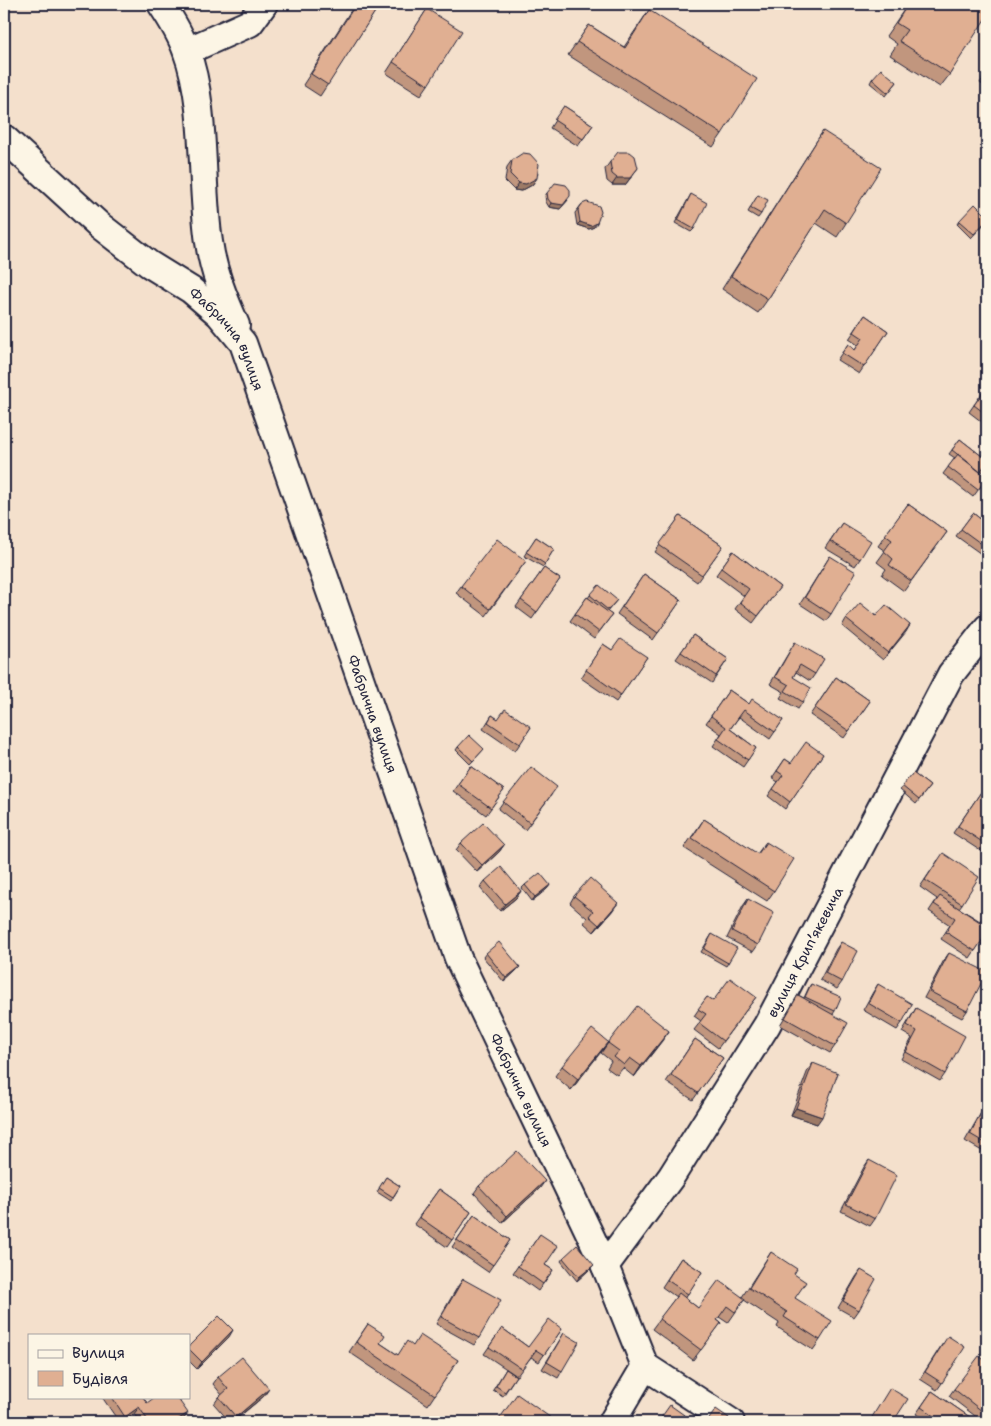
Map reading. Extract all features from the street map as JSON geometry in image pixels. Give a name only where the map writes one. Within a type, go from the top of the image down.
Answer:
[{"type":"street","points":[[161,4],[175,25],[187,52],[194,82],[202,141],[204,198],[209,244],[219,284],[243,343]]},
{"type":"street","points":[[187,52],[250,23],[264,4]]},
{"type":"street","name":"Фабрична вулиця","points":[[4,138],[100,225],[149,264],[191,290],[219,314],[243,343],[458,958],[605,1266],[645,1366]]},
{"type":"street","name":"вулиця Крипʼякевича","points":[[605,1266],[671,1177],[767,1025],[951,674],[987,628]]},
{"type":"street","points":[[612,1422],[645,1366],[731,1422]]},
{"type":"building","points":[[356,4],[380,4],[328,85],[311,74]]},
{"type":"building","points":[[908,4],[987,4],[987,16],[950,74],[899,41],[907,30],[896,23]]},
{"type":"building","points":[[427,9],[462,31],[428,85],[393,62]]},
{"type":"building","points":[[649,10],[757,79],[722,134],[577,42],[589,25],[625,48]]},
{"type":"building","points":[[881,69],[897,82],[888,93],[872,79]]},
{"type":"building","points":[[564,106],[593,125],[583,139],[554,120]]},
{"type":"building","points":[[823,131],[881,168],[846,223],[825,209],[768,299],[731,276]]},
{"type":"building","points":[[618,152],[630,152],[635,156],[638,168],[630,178],[617,178],[612,174],[610,162]]},
{"type":"building","points":[[523,153],[530,154],[539,164],[537,178],[526,184],[519,183],[510,174],[512,160]]},
{"type":"building","points":[[555,183],[566,185],[570,190],[570,196],[563,205],[551,203],[548,199],[547,193]]},
{"type":"building","points":[[691,194],[707,203],[694,229],[678,220]]},
{"type":"building","points":[[758,195],[768,200],[761,214],[750,208]]},
{"type":"building","points":[[587,202],[599,206],[601,212],[597,223],[591,226],[580,222],[578,210],[582,204]]},
{"type":"building","points":[[975,204],[987,216],[987,220],[974,234],[959,221]]},
{"type":"building","points":[[865,315],[888,331],[864,367],[842,353],[848,344],[855,350],[863,338],[854,332]]},
{"type":"building","points":[[985,389],[987,390],[987,415],[974,405]]},
{"type":"building","points":[[960,439],[987,460],[980,472],[952,450]]},
{"type":"building","points":[[958,454],[987,477],[978,490],[948,467]]},
{"type":"building","points":[[908,504],[947,532],[911,581],[889,565],[893,559],[884,551],[892,540],[885,535]]},
{"type":"building","points":[[973,513],[983,521],[987,515],[987,548],[961,529]]},
{"type":"building","points":[[680,516],[723,546],[702,575],[659,545]]},
{"type":"building","points":[[842,523],[871,541],[860,559],[830,541]]},
{"type":"building","points":[[536,537],[554,549],[545,564],[526,552]]},
{"type":"building","points":[[497,539],[526,561],[490,609],[461,586]]},
{"type":"building","points":[[733,551],[780,587],[758,616],[740,602],[749,589],[721,568]]},
{"type":"building","points":[[830,556],[856,572],[831,614],[805,597]]},
{"type":"building","points":[[544,568],[560,579],[537,612],[521,600]]},
{"type":"building","points":[[644,574],[681,600],[658,633],[622,607]]},
{"type":"building","points":[[599,585],[617,600],[608,610],[590,595]]},
{"type":"building","points":[[587,597],[612,615],[599,632],[575,614]]},
{"type":"building","points":[[860,603],[876,616],[886,605],[910,625],[888,653],[846,619]]},
{"type":"building","points":[[693,635],[728,659],[716,676],[681,652]]},
{"type":"building","points":[[620,639],[647,657],[621,695],[586,670],[603,644],[612,650]]},
{"type":"building","points":[[795,642],[824,659],[815,674],[800,665],[793,677],[811,688],[803,702],[785,691],[789,685],[775,677]]},
{"type":"building","points":[[836,677],[870,701],[849,731],[815,708]]},
{"type":"building","points":[[729,690],[749,704],[752,699],[783,720],[775,732],[744,710],[730,729],[756,748],[748,760],[718,739],[726,727],[711,716]]},
{"type":"building","points":[[505,709],[531,727],[520,744],[488,722],[492,715],[498,719]]},
{"type":"building","points":[[469,735],[484,749],[473,761],[458,747]]},
{"type":"building","points":[[806,742],[823,754],[790,802],[773,789],[783,775],[777,771],[785,759],[791,763]]},
{"type":"building","points":[[471,766],[504,790],[491,808],[458,784]]},
{"type":"building","points":[[531,767],[557,787],[530,823],[503,802]]},
{"type":"building","points":[[913,773],[930,786],[919,800],[902,786]]},
{"type":"building","points":[[981,792],[987,796],[987,845],[958,826]]},
{"type":"building","points":[[704,819],[758,854],[766,842],[794,859],[774,891],[692,838]]},
{"type":"building","points":[[483,823],[504,845],[482,865],[461,843]]},
{"type":"building","points":[[943,853],[979,877],[962,904],[925,880]]},
{"type":"building","points":[[501,867],[521,891],[505,904],[485,881]]},
{"type":"building","points":[[540,873],[550,885],[535,897],[525,885]]},
{"type":"building","points":[[590,878],[618,903],[599,925],[589,916],[593,911],[574,896]]},
{"type":"building","points":[[940,896],[980,922],[987,911],[987,938],[985,936],[975,951],[946,932],[955,918],[934,904]]},
{"type":"building","points":[[748,899],[774,913],[758,945],[732,931]]},
{"type":"building","points":[[712,934],[737,948],[728,963],[704,949]]},
{"type":"building","points":[[499,942],[520,967],[506,978],[486,953]]},
{"type":"building","points":[[841,942],[858,951],[842,982],[825,973]]},
{"type":"building","points":[[949,953],[987,972],[967,1011],[929,991]]},
{"type":"building","points":[[730,978],[756,997],[723,1041],[699,1023],[706,1014],[698,1009],[707,997],[713,1001]]},
{"type":"building","points":[[811,984],[841,997],[835,1011],[805,997]]},
{"type":"building","points":[[878,984],[912,1004],[902,1023],[868,1003]]},
{"type":"building","points":[[798,995],[848,1023],[835,1046],[785,1018]]},
{"type":"building","points":[[637,1006],[669,1031],[641,1066],[630,1058],[624,1065],[614,1057],[619,1051],[608,1043]]},
{"type":"building","points":[[916,1008],[965,1036],[945,1074],[906,1052],[917,1031],[907,1025]]},
{"type":"building","points":[[592,1029],[608,1042],[578,1079],[562,1066]]},
{"type":"building","points":[[695,1039],[723,1058],[698,1093],[671,1075]]},
{"type":"building","points":[[813,1063],[838,1073],[822,1117],[796,1108]]},
{"type":"building","points":[[987,1102],[987,1144],[970,1134]]},
{"type":"building","points":[[517,1151],[545,1181],[507,1216],[479,1186]]},
{"type":"building","points":[[869,1160],[897,1175],[875,1219],[846,1204]]},
{"type":"building","points":[[386,1177],[400,1186],[393,1197],[379,1188]]},
{"type":"building","points":[[439,1189],[471,1212],[452,1240],[419,1217]]},
{"type":"building","points":[[474,1215],[510,1240],[493,1265],[457,1240]]},
{"type":"building","points":[[540,1234],[558,1246],[545,1265],[553,1270],[543,1284],[518,1266]]},
{"type":"building","points":[[577,1245],[594,1265],[579,1277],[563,1258]]},
{"type":"building","points":[[771,1252],[797,1269],[794,1274],[806,1282],[795,1298],[832,1321],[820,1340],[784,1317],[787,1312],[749,1288]]},
{"type":"building","points":[[681,1258],[702,1272],[688,1294],[667,1280]]},
{"type":"building","points":[[861,1270],[876,1279],[859,1310],[843,1301]]},
{"type":"building","points":[[463,1279],[501,1300],[479,1338],[441,1317]]},
{"type":"building","points":[[719,1280],[745,1299],[735,1312],[727,1306],[717,1320],[721,1323],[701,1350],[659,1319],[679,1293],[698,1308]]},
{"type":"building","points":[[219,1316],[233,1330],[202,1362],[190,1350],[190,1345]]},
{"type":"building","points":[[549,1319],[562,1329],[544,1355],[536,1350],[522,1369],[489,1347],[502,1328],[528,1347]]},
{"type":"building","points":[[368,1324],[385,1335],[380,1343],[398,1355],[407,1341],[413,1346],[420,1335],[458,1360],[435,1395],[356,1342]]},
{"type":"building","points":[[564,1333],[579,1342],[562,1371],[547,1362]]},
{"type":"building","points":[[948,1336],[965,1347],[942,1383],[925,1372]]},
{"type":"building","points":[[979,1356],[987,1362],[987,1415],[954,1389]]},
{"type":"building","points":[[242,1357],[269,1389],[236,1417],[219,1397],[228,1389],[218,1377]]},
{"type":"building","points":[[506,1369],[516,1376],[505,1392],[496,1386]]},
{"type":"building","points":[[890,1388],[908,1399],[893,1422],[869,1422]]},
{"type":"building","points":[[932,1391],[977,1422],[942,1422],[921,1407]]},
{"type":"building","points":[[517,1394],[551,1418],[548,1422],[497,1422]]},
{"type":"building","points":[[113,1398],[144,1398],[147,1403],[154,1398],[179,1398],[188,1413],[174,1422],[149,1422],[139,1407],[125,1417]]},
{"type":"building","points":[[670,1405],[694,1422],[658,1422]]},
{"type":"building","points":[[716,1409],[729,1418],[727,1422],[707,1422]]}]
